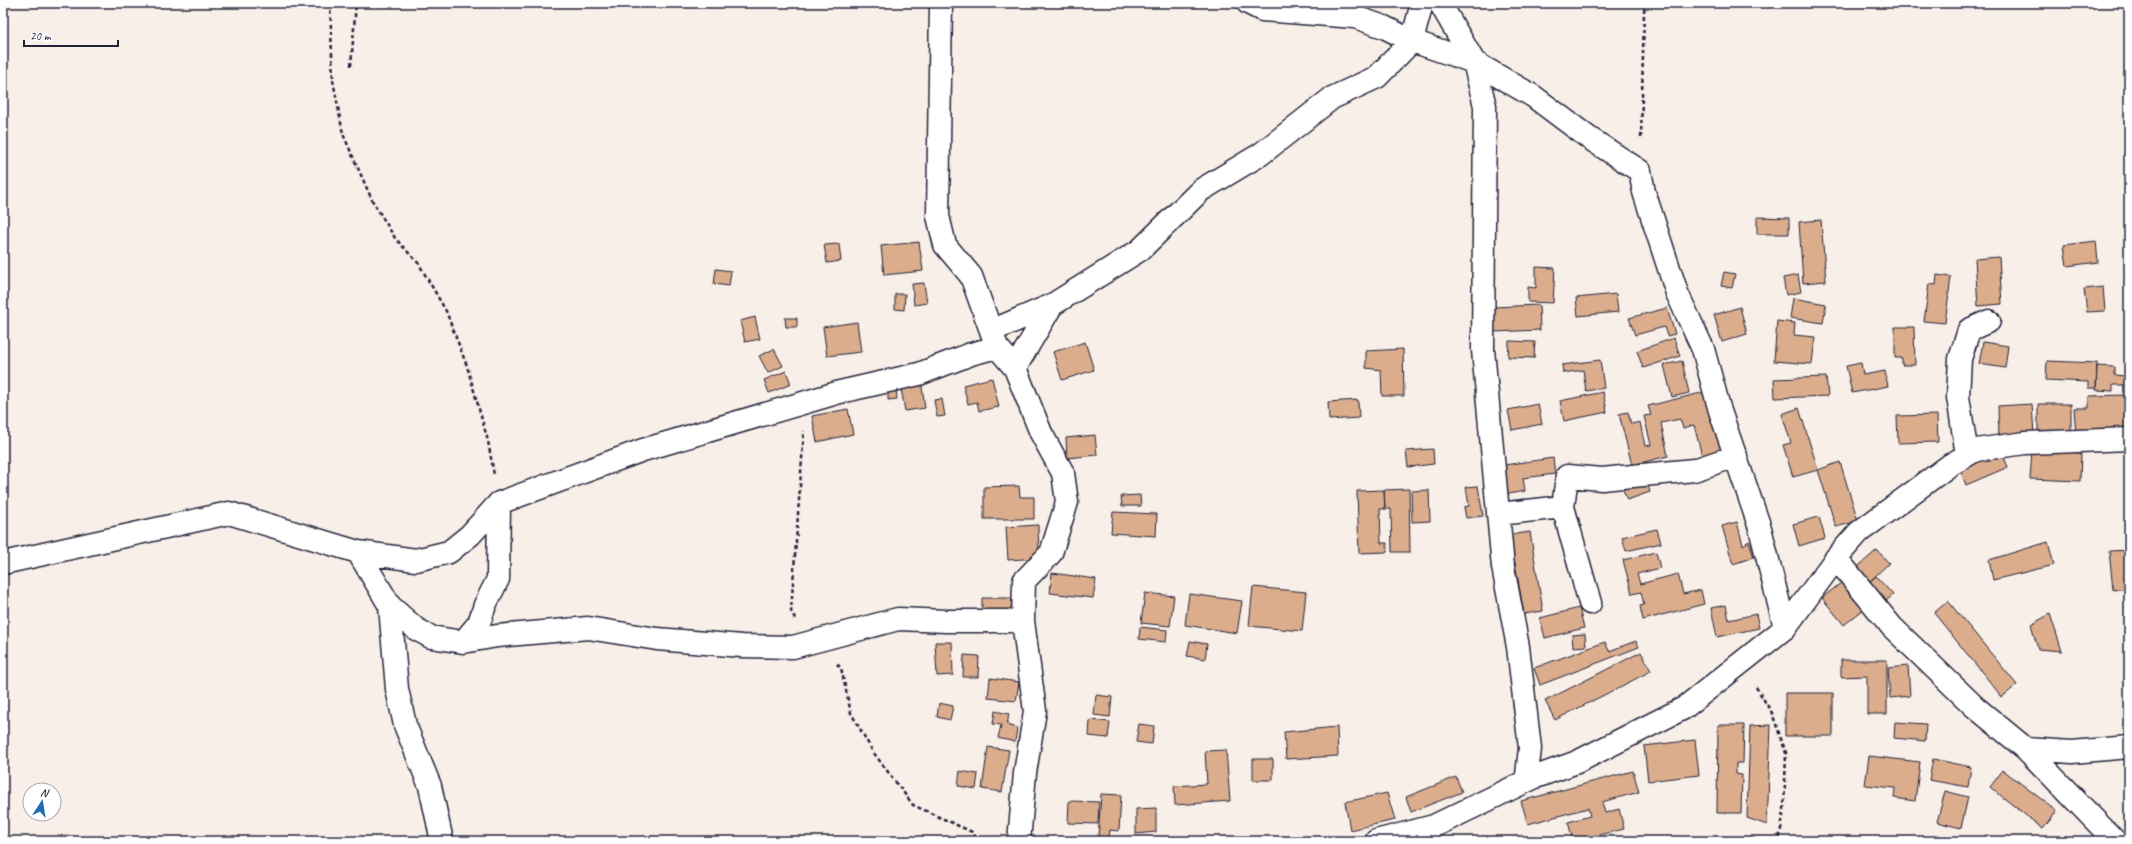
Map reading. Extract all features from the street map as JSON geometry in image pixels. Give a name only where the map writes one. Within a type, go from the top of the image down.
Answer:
[{"type":"street","points":[[941,3],[938,216],[945,245],[971,276],[994,339],[1015,368],[1042,433],[1063,473],[1067,502],[1051,553],[1024,581],[1023,621],[1035,711],[1025,772],[1019,841]]},
{"type":"street","points":[[1248,3],[1262,10],[1355,17],[1384,27],[1412,41],[1474,62],[1533,96],[1588,138],[1640,171],[1644,192],[1677,292],[1703,349],[1720,411],[1760,528],[1785,628]]},
{"type":"street","points":[[3,563],[229,513],[358,552],[416,560],[449,552],[470,535],[499,503],[643,450],[840,392],[920,374],[971,354],[1140,250],[1201,190],[1261,154],[1332,98],[1377,77],[1412,41],[1422,3]]},
{"type":"street","points":[[1440,3],[1474,62],[1485,106],[1484,350],[1503,567],[1518,647],[1530,748],[1527,775],[1533,778]]},
{"type":"street","points":[[1015,368],[1052,305]]},
{"type":"street","points":[[1967,455],[1958,397],[1960,359],[1969,330],[1989,321]]},
{"type":"street","points":[[1376,841],[1434,826],[1533,778],[1577,762],[1684,708],[1785,628],[1836,558],[1859,532],[1950,465],[1976,450],[2025,443],[2129,439]]},
{"type":"street","points":[[1590,603],[1563,507],[1567,476],[1608,478],[1694,470],[1736,456]]},
{"type":"street","points":[[463,642],[479,623],[485,606],[498,579],[499,503]]},
{"type":"street","points":[[1498,514],[1563,507]]},
{"type":"street","points":[[358,552],[390,606],[416,629],[431,637],[463,642],[497,636],[588,628],[657,639],[742,646],[793,647],[898,619],[946,621],[1023,621]]},
{"type":"street","points":[[1836,558],[1892,627],[1975,707],[2026,749],[2115,841]]},
{"type":"street","points":[[390,606],[397,689],[404,725],[430,786],[442,841]]},
{"type":"street","points":[[2026,749],[2072,752],[2129,747]]},
{"type":"path","points":[[330,3],[333,80],[342,134],[372,200],[395,238],[419,264],[446,311],[467,366],[488,441],[499,503]]},
{"type":"path","points":[[351,66],[356,3]]},
{"type":"path","points":[[1640,171],[1644,11],[1646,3]]},
{"type":"path","points":[[1742,662],[1772,713],[1786,753],[1784,810],[1779,841]]},
{"type":"building","points":[[1757,217],[1789,218],[1789,234],[1757,234]]},
{"type":"building","points":[[1821,220],[1826,281],[1803,283],[1799,222]]},
{"type":"building","points":[[2096,241],[2098,262],[2067,266],[2064,245]]},
{"type":"building","points":[[919,242],[923,271],[884,275],[881,246]]},
{"type":"building","points":[[839,244],[841,261],[827,263],[824,245]]},
{"type":"building","points":[[1999,257],[2002,304],[1978,306],[1975,259]]},
{"type":"building","points":[[1536,267],[1555,268],[1553,303],[1528,302],[1528,287],[1536,288]]},
{"type":"building","points":[[716,269],[731,271],[729,286],[714,284]]},
{"type":"building","points":[[1724,272],[1735,274],[1732,288],[1721,286]]},
{"type":"building","points":[[1798,275],[1801,292],[1786,295],[1783,278]]},
{"type":"building","points":[[1937,275],[1951,277],[1945,323],[1924,321],[1929,284],[1936,285]]},
{"type":"building","points":[[924,283],[927,303],[914,305],[912,284]]},
{"type":"building","points":[[2103,287],[2105,311],[2087,312],[2084,289]]},
{"type":"building","points":[[895,294],[905,294],[904,310],[895,309]]},
{"type":"building","points":[[1616,294],[1618,312],[1578,316],[1576,298]]},
{"type":"building","points":[[1793,298],[1826,304],[1823,323],[1790,318]]},
{"type":"building","points":[[1539,305],[1540,330],[1494,332],[1493,307]]},
{"type":"building","points":[[1740,307],[1747,334],[1722,342],[1714,315]]},
{"type":"building","points":[[1667,308],[1675,334],[1667,336],[1664,327],[1635,335],[1629,318]]},
{"type":"building","points":[[755,317],[760,339],[745,342],[740,321]]},
{"type":"building","points":[[785,318],[797,318],[797,327],[786,327]]},
{"type":"building","points":[[1777,321],[1795,323],[1794,335],[1815,337],[1812,364],[1774,361]]},
{"type":"building","points":[[857,322],[861,352],[827,356],[823,327]]},
{"type":"building","points":[[1895,327],[1914,327],[1915,365],[1902,365],[1902,358],[1895,358]]},
{"type":"building","points":[[1674,338],[1680,356],[1643,368],[1637,351]]},
{"type":"building","points":[[1509,341],[1535,342],[1534,358],[1508,357]]},
{"type":"building","points":[[1085,342],[1094,370],[1062,380],[1053,352]]},
{"type":"building","points":[[1983,342],[2008,346],[2005,368],[1979,364]]},
{"type":"building","points":[[774,349],[783,366],[768,373],[759,356]]},
{"type":"building","points":[[1403,349],[1404,396],[1382,396],[1381,370],[1366,368],[1366,351]]},
{"type":"building","points":[[1600,360],[1604,388],[1586,391],[1583,370],[1563,373],[1562,365]]},
{"type":"building","points":[[1682,361],[1689,393],[1672,397],[1664,365]]},
{"type":"building","points":[[2047,361],[2097,363],[2096,388],[2088,388],[2088,382],[2046,380]]},
{"type":"building","points":[[1861,363],[1863,375],[1885,371],[1888,386],[1852,393],[1846,366]]},
{"type":"building","points":[[2126,363],[2129,363],[2129,385],[2113,385],[2113,391],[2096,390],[2097,366],[2114,367],[2114,375],[2125,376]]},
{"type":"building","points":[[786,371],[791,384],[769,393],[764,380]]},
{"type":"building","points":[[1826,377],[1828,396],[1775,398],[1774,379]]},
{"type":"building","points":[[992,378],[999,407],[979,411],[977,402],[968,404],[963,385]]},
{"type":"building","points":[[921,380],[925,408],[905,411],[900,383]]},
{"type":"building","points":[[888,388],[896,388],[897,399],[888,400]]},
{"type":"building","points":[[1709,391],[1724,451],[1702,456],[1694,425],[1683,428],[1680,419],[1661,423],[1668,456],[1632,465],[1619,414],[1628,412],[1631,424],[1640,422],[1645,446],[1651,445],[1644,416],[1651,415],[1648,406]]},
{"type":"building","points":[[1603,392],[1607,412],[1564,421],[1560,401]]},
{"type":"building","points":[[2125,395],[2125,405],[2129,405],[2129,433],[2076,435],[2074,408],[2089,408],[2089,396]]},
{"type":"building","points":[[942,399],[945,416],[937,417],[934,400]]},
{"type":"building","points":[[1358,400],[1359,418],[1329,420],[1328,402]]},
{"type":"building","points":[[1538,404],[1542,424],[1512,430],[1508,410]]},
{"type":"building","points":[[2032,404],[2034,435],[1999,436],[1998,406]]},
{"type":"building","points":[[2038,404],[2071,404],[2071,434],[2038,434]]},
{"type":"building","points":[[1799,408],[1818,470],[1793,477],[1783,445],[1791,443],[1782,414]]},
{"type":"building","points":[[848,409],[853,434],[817,442],[812,416]]},
{"type":"building","points":[[1937,415],[1938,442],[1898,443],[1897,416]]},
{"type":"building","points":[[1095,435],[1097,455],[1067,458],[1066,438]]},
{"type":"building","points":[[1433,449],[1434,464],[1408,467],[1406,451]]},
{"type":"building","points":[[2001,450],[2008,467],[1966,485],[1959,467]]},
{"type":"building","points":[[2032,450],[2081,453],[2080,481],[2030,479]]},
{"type":"building","points":[[1553,458],[1555,474],[1523,478],[1525,491],[1508,494],[1504,465]]},
{"type":"building","points":[[1840,462],[1858,521],[1836,527],[1818,470]]},
{"type":"building","points":[[1646,479],[1650,492],[1627,500],[1622,487]]},
{"type":"building","points":[[1019,486],[1020,497],[1034,497],[1034,519],[984,519],[984,487]]},
{"type":"building","points":[[1478,486],[1483,516],[1466,518],[1464,507],[1469,506],[1466,487]]},
{"type":"building","points":[[1409,489],[1410,552],[1392,552],[1391,509],[1385,509],[1384,490]]},
{"type":"building","points":[[1384,490],[1385,509],[1380,509],[1381,543],[1387,543],[1387,552],[1359,553],[1357,491]]},
{"type":"building","points":[[1429,490],[1430,521],[1412,522],[1411,491]]},
{"type":"building","points":[[1140,495],[1141,506],[1122,506],[1121,496]]},
{"type":"building","points":[[1113,512],[1157,514],[1156,536],[1111,533]]},
{"type":"building","points":[[1819,517],[1825,538],[1799,546],[1793,524]]},
{"type":"building","points":[[1737,522],[1743,545],[1749,541],[1754,557],[1733,564],[1722,526]]},
{"type":"building","points":[[1038,525],[1039,558],[1008,560],[1006,527]]},
{"type":"building","points":[[1657,529],[1661,543],[1626,551],[1622,537]]},
{"type":"building","points":[[1530,532],[1543,611],[1524,614],[1510,535]]},
{"type":"building","points":[[2048,542],[2054,565],[1993,580],[1989,560]]},
{"type":"building","points":[[1877,550],[1889,563],[1866,585],[1853,571]]},
{"type":"building","points":[[2129,550],[2129,588],[2113,590],[2109,551]]},
{"type":"building","points":[[1656,552],[1660,568],[1637,574],[1640,584],[1678,574],[1683,594],[1701,590],[1704,604],[1643,620],[1640,606],[1644,605],[1641,592],[1632,594],[1623,560]]},
{"type":"building","points":[[1052,573],[1096,579],[1093,598],[1050,593]]},
{"type":"building","points":[[1876,576],[1893,595],[1880,606],[1864,587]]},
{"type":"building","points":[[1842,582],[1864,609],[1844,625],[1822,598]]},
{"type":"building","points":[[1253,587],[1306,592],[1302,631],[1249,626]]},
{"type":"building","points":[[1145,593],[1174,596],[1170,626],[1141,623]]},
{"type":"building","points":[[1189,594],[1242,601],[1237,633],[1185,625]]},
{"type":"building","points":[[982,598],[1017,598],[1017,615],[982,615]]},
{"type":"building","points":[[1948,601],[2017,685],[2002,697],[1934,613]]},
{"type":"building","points":[[1726,605],[1729,620],[1756,614],[1759,628],[1717,637],[1711,608]]},
{"type":"building","points":[[1579,608],[1584,628],[1545,638],[1540,618]]},
{"type":"building","points":[[2050,614],[2062,651],[2038,649],[2031,625]]},
{"type":"building","points":[[1140,627],[1167,630],[1166,642],[1139,639]]},
{"type":"building","points":[[1585,634],[1586,646],[1573,647],[1572,635]]},
{"type":"building","points":[[1190,641],[1207,644],[1205,659],[1187,656]]},
{"type":"building","points":[[1636,641],[1639,647],[1540,685],[1534,668],[1605,642],[1609,651]]},
{"type":"building","points":[[935,642],[952,642],[953,675],[937,676]]},
{"type":"building","points":[[1641,652],[1651,671],[1555,720],[1545,701]]},
{"type":"building","points":[[964,655],[979,656],[978,677],[963,677]]},
{"type":"building","points":[[1841,660],[1887,660],[1887,714],[1867,714],[1867,676],[1841,677]]},
{"type":"building","points":[[1908,666],[1910,696],[1890,698],[1888,668]]},
{"type":"building","points":[[990,678],[1019,682],[1016,701],[988,698]]},
{"type":"building","points":[[1785,693],[1833,693],[1833,736],[1785,736]]},
{"type":"building","points":[[1096,695],[1112,697],[1110,717],[1094,715]]},
{"type":"building","points":[[939,703],[953,706],[950,720],[937,717]]},
{"type":"building","points":[[995,711],[1009,714],[1007,725],[1017,728],[1015,742],[998,738],[1001,725],[993,724]]},
{"type":"building","points":[[1090,720],[1110,722],[1108,738],[1089,736]]},
{"type":"building","points":[[1895,722],[1926,724],[1925,741],[1894,738]]},
{"type":"building","points":[[1139,724],[1154,726],[1152,744],[1136,742]]},
{"type":"building","points":[[1718,725],[1744,725],[1743,763],[1736,763],[1736,774],[1742,775],[1741,813],[1717,813]]},
{"type":"building","points":[[1771,725],[1767,825],[1747,818],[1750,726]]},
{"type":"building","points":[[1337,727],[1338,756],[1286,759],[1284,732]]},
{"type":"building","points":[[1695,740],[1699,775],[1648,781],[1644,746]]},
{"type":"building","points":[[988,747],[1009,750],[1002,792],[982,789]]},
{"type":"building","points":[[1226,750],[1230,801],[1175,805],[1174,786],[1207,784],[1205,751]]},
{"type":"building","points":[[1869,756],[1920,762],[1915,801],[1894,798],[1895,788],[1865,785]]},
{"type":"building","points":[[1253,759],[1273,759],[1273,780],[1253,780]]},
{"type":"building","points":[[1933,759],[1971,767],[1968,787],[1929,780]]},
{"type":"building","points":[[2003,770],[2057,811],[2043,829],[1990,787]]},
{"type":"building","points":[[960,771],[978,774],[976,789],[958,786]]},
{"type":"building","points":[[1633,771],[1639,792],[1602,802],[1605,813],[1619,809],[1624,829],[1573,841],[1568,822],[1590,816],[1588,808],[1528,824],[1521,801]]},
{"type":"building","points":[[1456,777],[1462,792],[1411,812],[1406,797]]},
{"type":"building","points":[[1945,791],[1968,797],[1961,828],[1937,822]]},
{"type":"building","points":[[1387,793],[1395,820],[1350,830],[1345,802]]},
{"type":"building","points":[[1101,794],[1121,795],[1119,831],[1110,830],[1109,839],[1098,838]]},
{"type":"building","points":[[1069,801],[1099,802],[1098,824],[1068,823]]},
{"type":"building","points":[[1156,808],[1156,832],[1136,834],[1136,809]]}]
